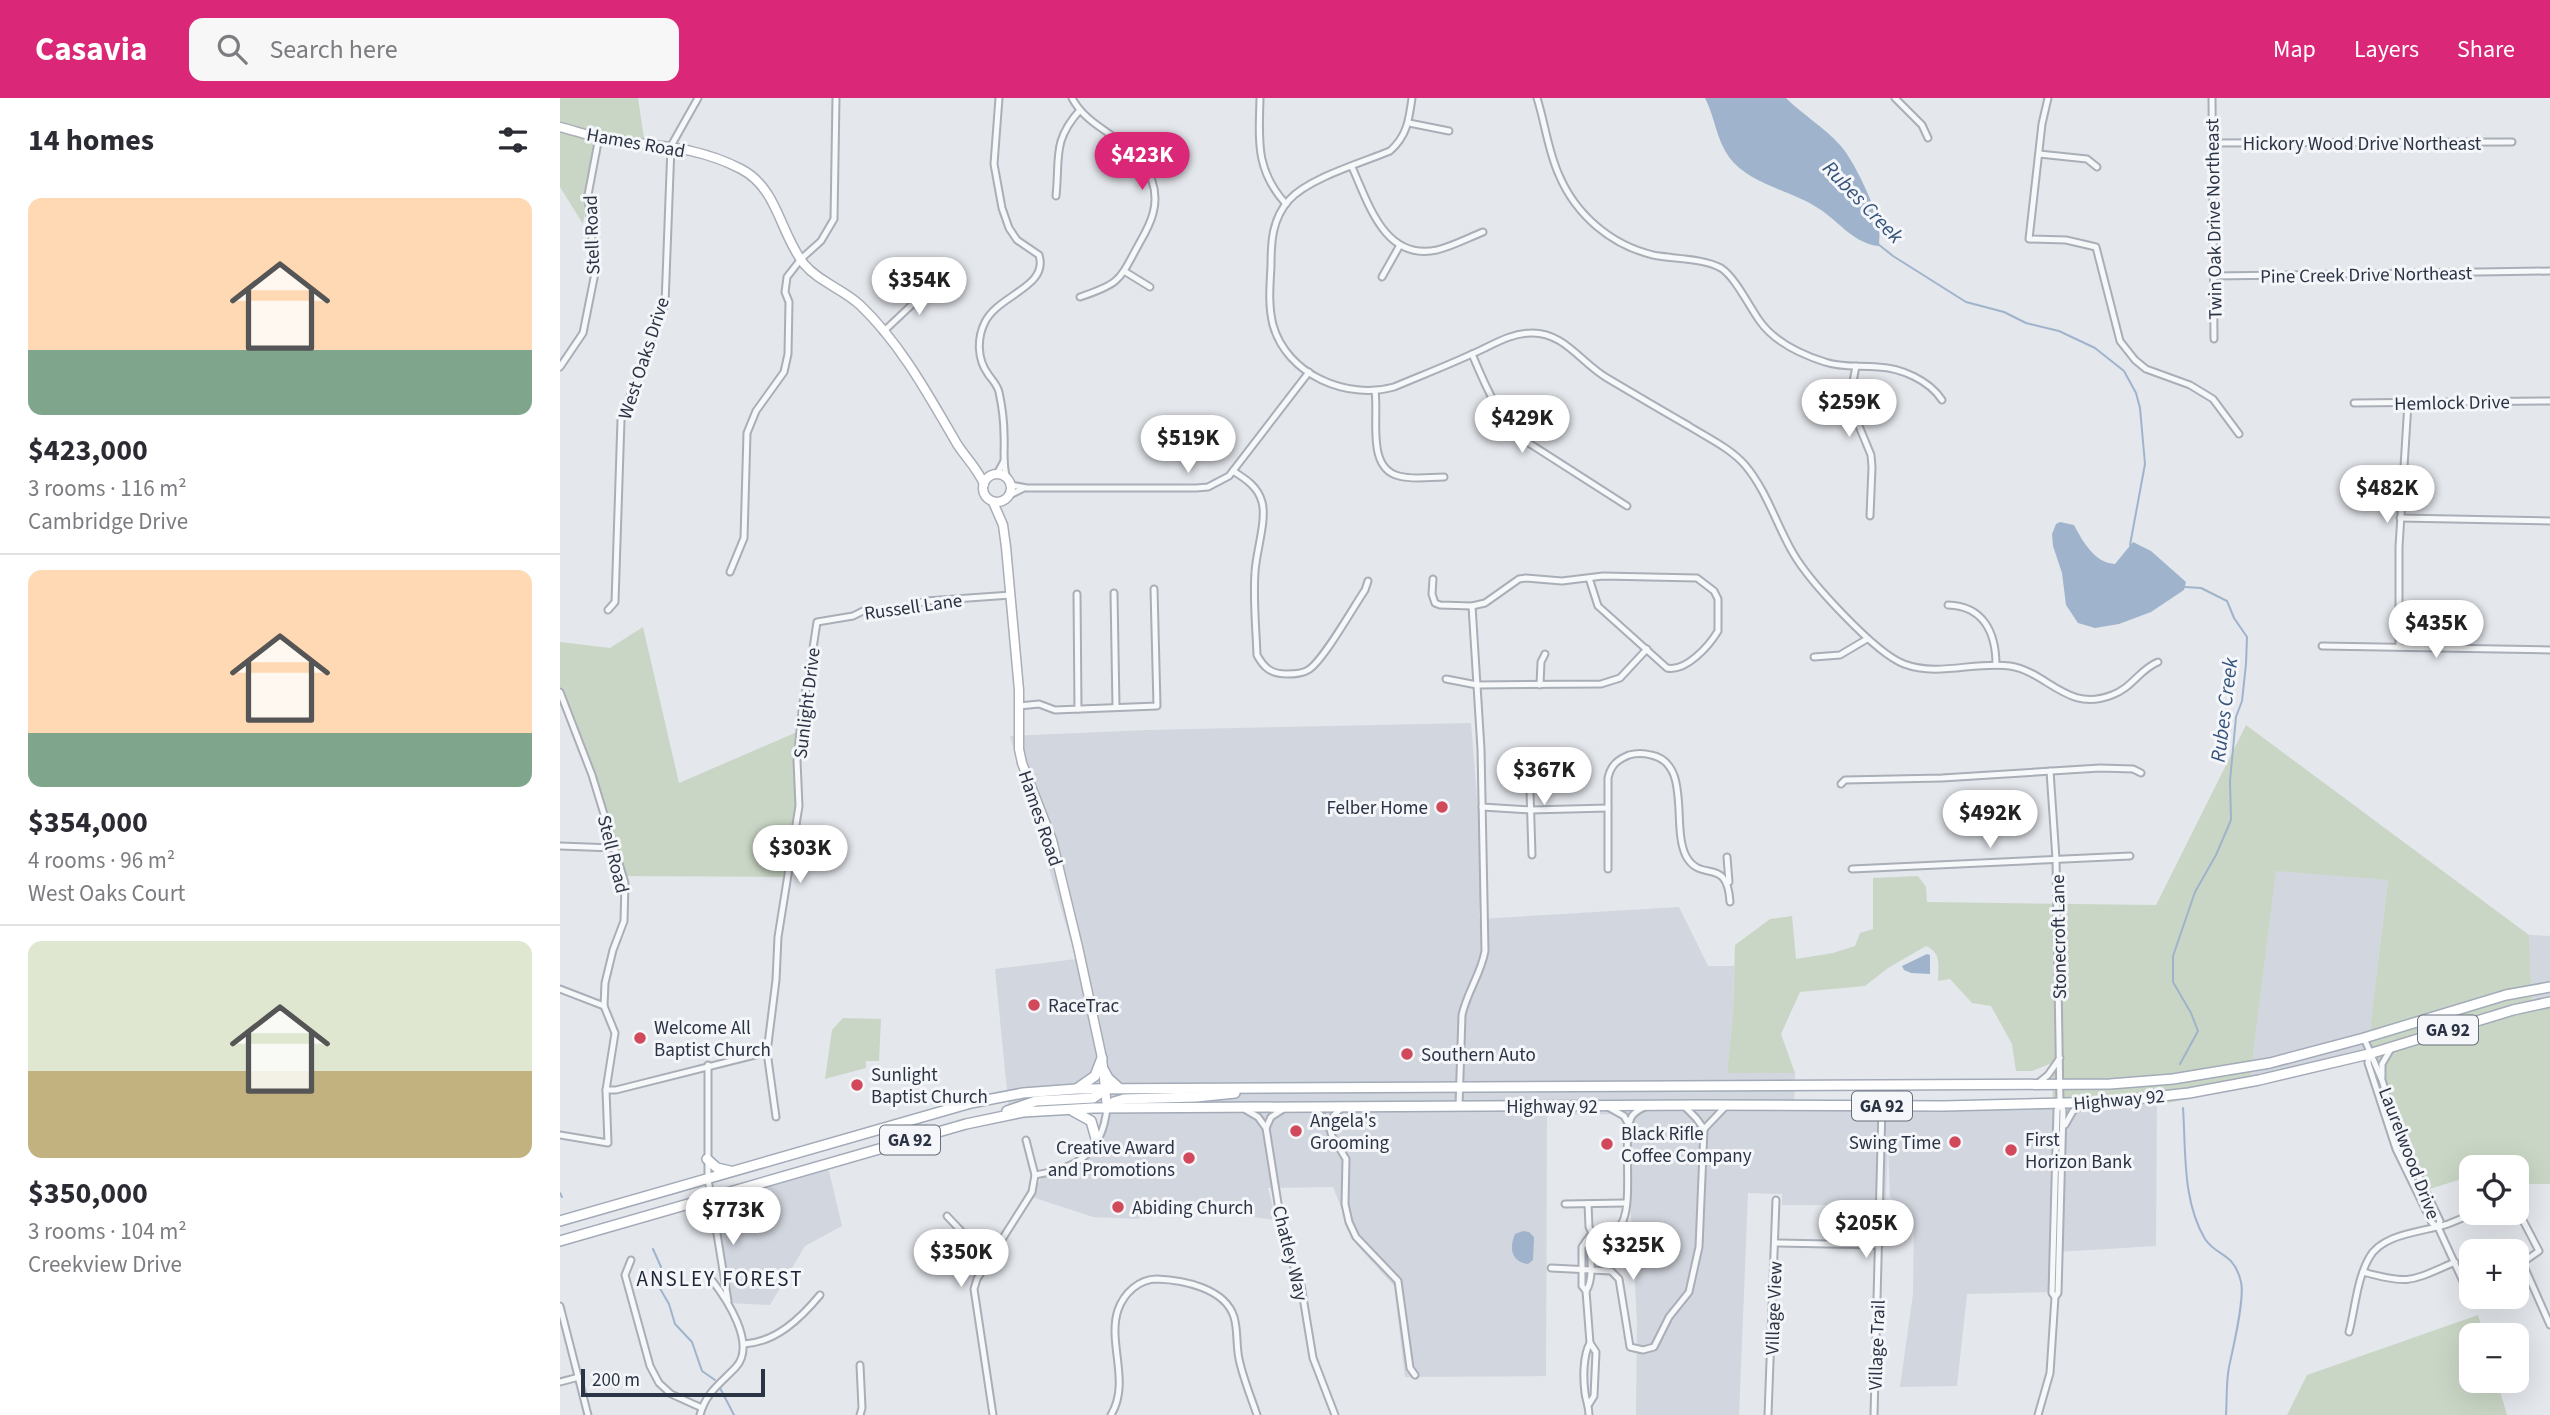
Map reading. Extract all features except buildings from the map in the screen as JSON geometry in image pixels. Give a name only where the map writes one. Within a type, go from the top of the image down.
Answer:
[{"type":"main road","name":"Highway 92","points":[[560,1221],[990,1099],[1034,1091],[2118,1083],[2212,1073],[2270,1063],[2506,995],[2550,987]]},
{"type":"main road","name":"Highway 92","points":[[560,1241],[997,1117],[1065,1108],[2084,1104],[2189,1093],[2259,1080],[2369,1054],[2513,1010],[2550,1002]]},
{"type":"main road","points":[[1076,1089],[1095,1076],[1101,1058]]},
{"type":"main road","points":[[1104,1069],[1111,1082],[1121,1089]]},
{"type":"main road","points":[[1107,1108],[1124,1099],[1205,1097],[1250,1088]]},
{"type":"main road","points":[[997,1117],[1030,1102],[1093,1098],[1106,1089]]},
{"type":"main road","points":[[1065,1108],[1081,1113],[1091,1121],[1097,1142]]},
{"type":"main road","points":[[707,1159],[717,1168],[732,1171]]},
{"type":"main road","points":[[685,1205],[701,1206],[715,1216]]},
{"type":"street","points":[[671,146],[698,98]]},
{"type":"street","points":[[730,572],[744,538],[747,433],[756,411],[783,372],[788,354],[789,302],[785,292],[787,276],[801,259],[821,242],[834,219],[836,98]]},
{"type":"street","points":[[999,98],[994,164],[1002,208],[1014,236],[1039,255],[1041,260],[1040,270],[1034,279],[1024,289],[998,304],[986,318],[981,330],[979,347],[983,364],[999,391],[1004,428],[1004,461],[1009,481],[1007,498]]},
{"type":"street","points":[[1072,98],[1080,110],[1139,156],[1148,169],[1155,189],[1156,207],[1149,226],[1120,279],[1110,286],[1080,297]]},
{"type":"street","points":[[1260,98],[1259,149],[1262,164],[1271,186],[1286,204]]},
{"type":"street","points":[[1412,98],[1409,123],[1404,135],[1390,151],[1311,184],[1286,204],[1279,217],[1272,238],[1270,309],[1273,325],[1284,348],[1309,372],[1347,389],[1375,391],[1394,387],[1509,337],[1521,333],[1544,334],[1565,343],[1597,372],[1736,455],[1754,478],[1794,555],[1809,576],[1867,639],[1889,657],[1918,668],[1937,670],[1996,665],[2026,671],[2063,694],[2091,700],[2125,690],[2144,670],[2158,662]]},
{"type":"street","points":[[1537,98],[1558,174],[1592,224],[1625,247],[1656,256],[1679,257],[1721,269],[1742,293],[1760,322],[1798,352],[1827,363],[1881,367],[1910,375],[1936,391],[1942,400]]},
{"type":"street","points":[[1895,98],[1922,125],[1928,138]]},
{"type":"street","points":[[2048,98],[2029,239],[2066,240],[2096,247],[2120,341],[2146,369],[2190,385],[2213,399],[2239,434]]},
{"type":"street","name":"Twin Oak Drive Northeast","points":[[2212,98],[2214,339]]},
{"type":"street","points":[[1056,196],[1059,145],[1067,124],[1080,110]]},
{"type":"street","points":[[1409,123],[1449,131]]},
{"type":"street","name":"Hames Road","points":[[560,127],[599,137],[671,146],[740,168],[755,178],[767,194],[801,259],[818,276],[859,304],[883,332],[924,388],[984,484]]},
{"type":"street","name":"Stell Road","points":[[560,368],[583,333],[595,273],[588,195],[599,137]]},
{"type":"street","name":"Hickory Wood Drive Northeast","points":[[2212,143],[2512,142]]},
{"type":"street","name":"West Oaks Drive","points":[[608,610],[615,602],[621,420],[665,304],[671,146]]},
{"type":"street","points":[[2039,153],[2087,159],[2097,167]]},
{"type":"street","points":[[1352,167],[1383,231],[1400,245],[1421,251],[1435,250],[1483,232]]},
{"type":"street","points":[[1382,277],[1400,245]]},
{"type":"street","points":[[1124,271],[1150,287]]},
{"type":"street","name":"Pine Creek Drive Northeast","points":[[2214,276],[2550,271]]},
{"type":"street","points":[[883,332],[936,282]]},
{"type":"street","points":[[1472,354],[1490,398],[1509,426],[1521,438],[1627,506]]},
{"type":"street","points":[[1856,366],[1852,387],[1854,414],[1871,455],[1870,516]]},
{"type":"street","points":[[977,469],[1024,488],[1196,488],[1218,483],[1233,471],[1309,372]]},
{"type":"street","points":[[1375,391],[1377,448],[1382,464],[1396,475],[1444,477]]},
{"type":"street","name":"Hemlock Drive","points":[[2354,403],[2550,401]]},
{"type":"street","points":[[2399,647],[2400,517],[2408,403]]},
{"type":"street","points":[[1004,461],[984,484],[986,497],[993,502],[1007,498],[1024,488]]},
{"type":"street","points":[[1233,471],[1251,482],[1262,499],[1264,520],[1254,575],[1257,655],[1263,666],[1280,674],[1295,674],[1307,671],[1320,661],[1365,590],[1368,580]]},
{"type":"street","name":"Hames Road","points":[[1007,498],[1003,525],[1011,595],[1020,756],[1052,840],[1088,988],[1104,1069],[1107,1108]]},
{"type":"street","name":"Hames Road","points":[[993,502],[1003,525]]},
{"type":"street","points":[[2400,517],[2550,521]]},
{"type":"street","points":[[1433,579],[1432,594],[1435,603],[1472,606],[1485,603],[1519,579],[1562,581],[1603,576],[1697,578],[1714,591],[1720,613],[1718,631],[1702,650],[1675,670],[1667,668],[1598,606],[1589,578]]},
{"type":"street","points":[[1019,706],[1039,705],[1055,710],[1157,706],[1154,589]]},
{"type":"street","points":[[1114,593],[1116,707]]},
{"type":"street","points":[[1077,594],[1078,709]]},
{"type":"street","name":"Russell Lane","points":[[817,622],[853,616],[864,610],[891,611],[926,601],[1011,595]]},
{"type":"street","points":[[1948,605],[1968,607],[1987,626],[1994,641],[1996,665]]},
{"type":"street","points":[[1459,1106],[1462,1015],[1465,1001],[1481,970],[1485,951],[1482,807],[1472,606]]},
{"type":"street","name":"Sunlight Drive","points":[[776,1117],[767,1052],[776,980],[778,937],[799,806],[797,761],[803,702],[817,622]]},
{"type":"street","points":[[1814,657],[1840,655],[1867,639]]},
{"type":"street","points":[[2322,646],[2550,650]]},
{"type":"street","points":[[1446,680],[1477,685],[1601,684],[1613,681],[1629,670],[1647,649]]},
{"type":"street","points":[[1540,685],[1541,662],[1545,654]]},
{"type":"street","name":"Stell Road","points":[[560,692],[592,775],[625,883],[626,909],[608,967],[604,1006],[615,1033],[606,1090],[608,1143],[560,1135]]},
{"type":"street","points":[[1608,869],[1608,778],[1611,768],[1619,759],[1633,754],[1657,757],[1666,762],[1676,782],[1680,828],[1686,857],[1694,865],[1722,875],[1729,883]]},
{"type":"street","points":[[1530,759],[1532,855]]},
{"type":"street","points":[[1841,784],[1845,780],[1944,778],[2100,768],[2133,769],[2141,773]]},
{"type":"street","name":"Stonecroft Lane","points":[[2050,771],[2056,859],[2060,1104]]},
{"type":"street","points":[[1482,807],[1531,810],[1608,808]]},
{"type":"street","points":[[560,846],[614,848]]},
{"type":"street","points":[[1852,869],[2130,856]]},
{"type":"street","points":[[1727,857],[1730,902]]},
{"type":"street","points":[[560,989],[604,1006]]},
{"type":"street","name":"Laurelwood Drive","points":[[2364,1038],[2382,1080],[2398,1133],[2440,1221],[2438,1227]]},
{"type":"street","name":"Laurelwood Drive","points":[[2382,1080],[2382,1064],[2393,1047]]},
{"type":"street","points":[[606,1090],[616,1090],[767,1052]]},
{"type":"street","name":"Laurelwood Drive","points":[[2369,1054],[2368,1063],[2396,1149],[2459,1271]]},
{"type":"street","points":[[2033,1085],[2048,1075],[2060,1058]]},
{"type":"street","points":[[631,1260],[625,1275],[650,1366],[659,1383],[671,1394],[701,1412],[708,1394],[738,1366],[744,1344],[728,1301],[708,1178],[708,1065]]},
{"type":"street","points":[[2038,1415],[2050,1373],[2055,1297],[2058,1293],[2063,1131],[2063,1110],[2060,1104]]},
{"type":"street","points":[[2055,1297],[2052,1293],[2057,1110],[2060,1104]]},
{"type":"street","points":[[2063,1131],[2073,1111],[2084,1104]]},
{"type":"street","points":[[1604,1105],[1624,1116],[1629,1125]]},
{"type":"street","points":[[1682,1105],[1704,1129]]},
{"type":"street","points":[[1589,1404],[1594,1396],[1596,1352],[1590,1343],[1586,1291],[1582,1286],[1583,1247],[1592,1233],[1616,1229],[1624,1216],[1629,1184],[1629,1125],[1632,1116],[1646,1106]]},
{"type":"street","points":[[1551,1268],[1611,1270],[1619,1279],[1630,1346],[1643,1350],[1654,1347],[1669,1317],[1689,1292],[1699,1247],[1704,1129],[1727,1106]]},
{"type":"street","name":"Village Trail","points":[[1874,1415],[1882,1106]]},
{"type":"street","points":[[1240,1107],[1258,1116],[1266,1128],[1273,1115],[1289,1107]]},
{"type":"street","points":[[1309,1107],[1322,1114],[1329,1123],[1332,1136],[1346,1159],[1344,1193],[1346,1213],[1352,1230],[1398,1281],[1410,1368],[1415,1375]]},
{"type":"street","points":[[1329,1123],[1344,1107]]},
{"type":"street","points":[[1035,1175],[1073,1165],[1088,1154],[1104,1126],[1107,1108]]},
{"type":"street","name":"Chatley Way","points":[[1266,1128],[1284,1241],[1301,1285],[1313,1358],[1335,1415]]},
{"type":"street","points":[[993,1415],[974,1289],[977,1279],[1032,1192],[1035,1175],[1027,1140]]},
{"type":"street","name":"Village View","points":[[1768,1415],[1776,1200]]},
{"type":"street","points":[[1565,1204],[1625,1203]]},
{"type":"street","points":[[1588,1204],[1589,1227],[1592,1233]]},
{"type":"street","points":[[947,1216],[964,1234],[992,1254]]},
{"type":"street","points":[[2349,1332],[2369,1256],[2387,1241],[2459,1219]]},
{"type":"street","points":[[2525,1225],[2539,1251],[2529,1259]]},
{"type":"street","points":[[1586,1241],[1590,1248],[1590,1286],[1586,1291]]},
{"type":"street","points":[[1775,1243],[1879,1245]]},
{"type":"street","points":[[2363,1272],[2395,1281],[2412,1281],[2455,1262]]},
{"type":"street","points":[[2529,1278],[2550,1325]]},
{"type":"street","points":[[710,1279],[728,1301]]},
{"type":"street","points":[[1111,1415],[1119,1391],[1117,1312],[1133,1288],[1151,1279],[1171,1280],[1211,1292],[1224,1300],[1233,1315],[1238,1358],[1257,1415]]},
{"type":"street","points":[[744,1344],[771,1339],[804,1315],[820,1295]]},
{"type":"street","points":[[560,1306],[588,1415]]},
{"type":"street","points":[[1589,1415],[1589,1404],[1585,1395],[1586,1351],[1590,1343]]},
{"type":"street","points":[[860,1365],[860,1415]]},
{"type":"street","points":[[560,1382],[579,1377]]},
{"type":"shaded area","points":[[1471,723],[1482,859],[1479,919],[1679,907],[1708,966],[1734,966],[1733,1014],[1727,1073],[1795,1073],[1794,1107],[2157,1105],[2156,1246],[2056,1252],[2056,1292],[1967,1294],[1957,1386],[1900,1387],[1913,1294],[1914,1221],[1890,1197],[1888,1142],[1885,1216],[1870,1210],[1869,1205],[1782,1205],[1782,1194],[1748,1193],[1739,1415],[1636,1415],[1637,1322],[1625,1114],[1547,1115],[1546,1376],[1405,1377],[1394,1286],[1355,1243],[1333,1187],[1268,1188],[1276,1220],[1160,1204],[1138,1219],[1093,1217],[1032,1197],[1043,1174],[1070,1167],[1092,1153],[1109,1103],[1010,1121],[995,969],[1076,959],[1010,736],[1147,730]]},
{"type":"shaded area","points":[[2276,870],[2388,880],[2367,1054],[2249,1087]]},
{"type":"shaded area","points":[[2529,935],[2550,936],[2550,998],[2532,1005]]},
{"type":"shaded area","points":[[828,1167],[842,1226],[805,1246],[770,1305],[728,1303],[709,1205]]},
{"type":"green space","points":[[560,98],[638,98],[645,145],[597,139],[583,224],[560,187]]},
{"type":"green space","points":[[643,627],[679,783],[797,732],[796,845],[792,877],[620,876],[586,761],[560,704],[560,642],[610,648]]},
{"type":"green space","points":[[2246,725],[2529,935],[2532,1005],[2550,998],[2550,1184],[2529,1184],[2529,1155],[2459,1155],[2459,1180],[2417,1193],[2367,1054],[2388,880],[2276,871],[2249,1087],[2157,1105],[2053,1106],[2052,1063],[2032,1071],[2016,1071],[2012,1044],[1991,1006],[1972,1003],[1950,979],[1938,981],[1937,956],[1926,946],[1888,968],[1865,986],[1800,992],[1781,1034],[1795,1073],[1727,1073],[1733,1014],[1735,945],[1770,919],[1792,916],[1796,959],[1833,953],[1855,946],[1860,933],[1873,929],[1873,878],[1918,876],[1926,887],[1927,902],[2156,905]]},
{"type":"green space","points":[[843,1018],[881,1019],[879,1061],[866,1061],[866,1068],[825,1079],[832,1030]]},
{"type":"green space","points":[[2478,1315],[2480,1323],[2459,1323],[2459,1393],[2501,1393],[2507,1415],[2287,1415],[2307,1375]]},
{"type":"water","points":[[1705,98],[1786,98],[1827,132],[1845,152],[1864,185],[1878,221],[1879,246],[1862,241],[1810,203],[1759,181],[1737,166],[1721,143]]},
{"type":"water","points":[[2060,522],[2074,525],[2090,550],[2108,563],[2115,564],[2133,542],[2151,551],[2186,582],[2184,590],[2151,612],[2119,624],[2095,628],[2078,623],[2066,605],[2062,573],[2053,546],[2052,534],[2056,524]]},
{"type":"water","points":[[1930,955],[1930,974],[1904,970],[1902,966]]},
{"type":"water","points":[[1523,1231],[1534,1237],[1533,1260],[1528,1264],[1518,1260],[1512,1249],[1515,1234]]},
{"type":"waterway","name":"Rubes Creek","points":[[1878,244],[1966,302],[2004,312],[2026,323],[2059,331],[2095,348],[2124,371],[2136,393],[2140,408],[2145,464],[2130,545]]},
{"type":"waterway","name":"Rubes Creek","points":[[2180,1064],[2198,1031],[2173,982],[2173,956],[2195,892],[2216,855],[2231,820],[2230,781],[2236,717],[2242,701],[2247,637],[2234,618],[2227,601],[2201,588],[2185,587]]},
{"type":"waterway","name":"Rubes Creek","points":[[2183,1108],[2186,1175],[2192,1208],[2205,1239],[2230,1260],[2241,1282],[2240,1311],[2228,1373],[2226,1415]]},
{"type":"waterway","points":[[560,1193],[562,1197]]},
{"type":"waterway","points":[[653,1249],[661,1267],[658,1285],[669,1304],[675,1324],[692,1342],[702,1371],[715,1380]]},
{"type":"waterway","points":[[720,1388],[734,1415]]},
{"type":"place","name":"Felber Home","points":[[1442,807]]},
{"type":"place","name":"RaceTrac","points":[[1034,1005]]},
{"type":"place","name":"Welcome All Baptist Church","points":[[640,1038]]},
{"type":"place","name":"Southern Auto","points":[[1407,1054]]},
{"type":"place","name":"Sunlight Baptist Church","points":[[857,1085]]},
{"type":"place","name":"Angela's Grooming","points":[[1296,1131]]},
{"type":"place","name":"Swing Time","points":[[1955,1142]]},
{"type":"place","name":"Black Rifle Coffee Company","points":[[1607,1144]]},
{"type":"place","name":"First Horizon Bank","points":[[2011,1150]]},
{"type":"place","name":"Creative Award and Promotions","points":[[1189,1158]]},
{"type":"place","name":"Abiding Church","points":[[1118,1207]]},
{"type":"district","name":"ANSLEY FOREST","points":[[720,1279]]}]
